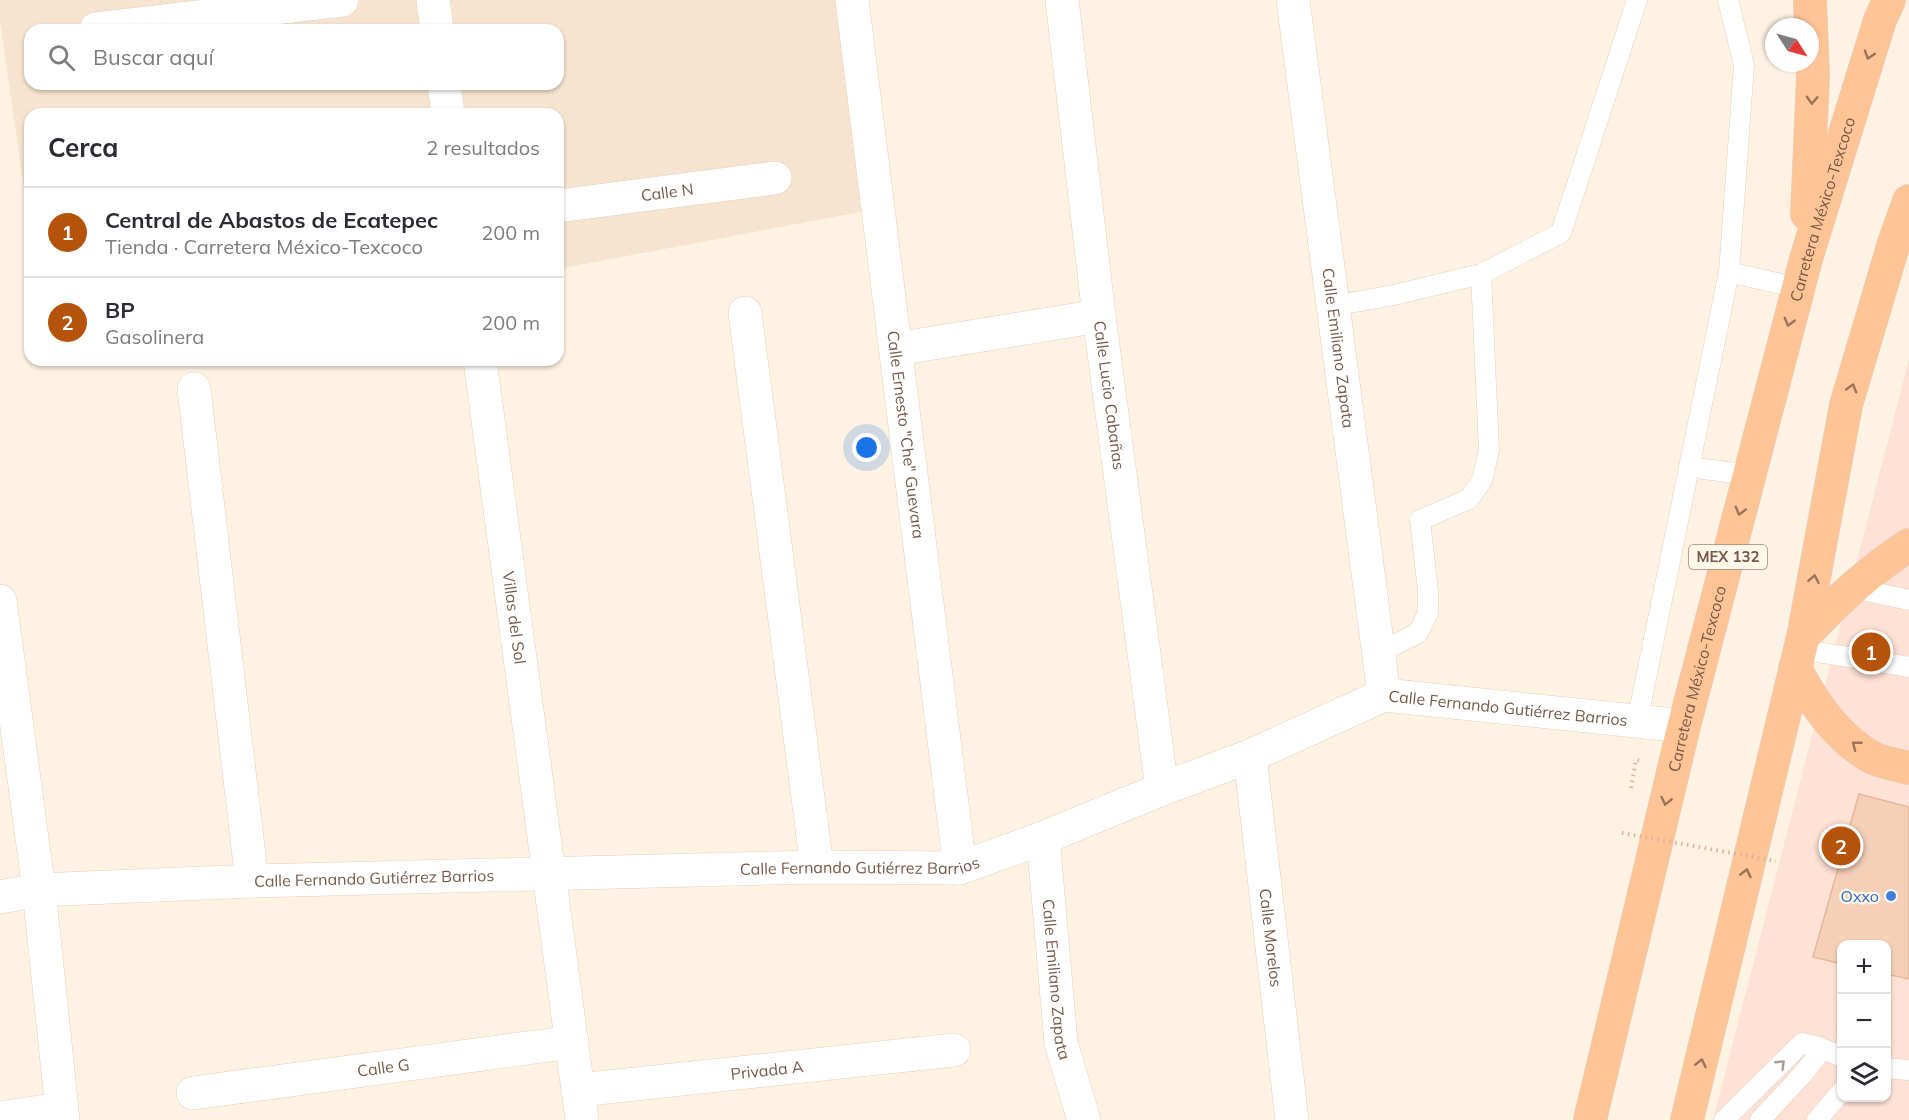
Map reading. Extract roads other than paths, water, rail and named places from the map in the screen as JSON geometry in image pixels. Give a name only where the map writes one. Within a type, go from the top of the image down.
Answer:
[{"type":"highway","points":[[1802,274],[1813,76],[1810,0]]},
{"type":"highway","name":"Carretera México-Texcoco","points":[[1590,1120],[1684,726],[1802,274],[1880,20],[1889,0]]},
{"type":"highway","points":[[1687,1120],[1799,651],[1846,405],[1894,243],[1909,201]]},
{"type":"highway","points":[[1909,545],[1867,575],[1834,604],[1799,651],[1806,689],[1820,710],[1854,744],[1874,759],[1909,768]]},
{"type":"street","points":[[138,24],[342,0]]},
{"type":"street","points":[[433,0],[436,24]]},
{"type":"street","name":"Calle Ernesto \"Che\" Guevara","points":[[852,0],[960,868]]},
{"type":"street","name":"Calle Lucio Cabañas","points":[[1062,0],[1099,316],[1162,789]]},
{"type":"street","name":"Calle Emiliano Zapata","points":[[1293,0],[1384,695]]},
{"type":"street","points":[[445,90],[447,108]]},
{"type":"street","name":"Calle N","points":[[564,205],[775,178]]},
{"type":"street","points":[[745,313],[818,867]]},
{"type":"street","points":[[896,349],[1099,316]]},
{"type":"street","name":"Villas del Sol","points":[[481,366],[581,1105]]},
{"type":"street","points":[[194,389],[252,881]]},
{"type":"street","points":[[0,602],[4,664],[39,890],[62,1114],[0,1118]]},
{"type":"street","name":"Calle Fernando Gutiérrez Barrios","points":[[0,897],[39,890],[252,881],[818,867],[960,868],[1043,838],[1250,756],[1384,695],[1684,726]]},
{"type":"street","name":"Calle Morelos","points":[[1250,756],[1292,1120]]},
{"type":"street","name":"Calle Emiliano Zapata","points":[[1043,838],[1061,1043],[1084,1120]]},
{"type":"street","name":"Calle G","points":[[193,1093],[572,1042]]},
{"type":"street","name":"Privada A","points":[[581,1105],[954,1050]]},
{"type":"lane","points":[[1333,306],[1394,295],[1481,274],[1561,233],[1637,0]]},
{"type":"lane","points":[[1637,722],[1729,272],[1744,65],[1728,0]]},
{"type":"lane","points":[[1729,272],[1802,274]]},
{"type":"lane","points":[[1378,652],[1418,633],[1428,613],[1428,591],[1420,520],[1469,499],[1482,480],[1489,451],[1481,274]]},
{"type":"lane","points":[[1689,467],[1749,475]]},
{"type":"lane","points":[[1853,588],[1909,600]]},
{"type":"lane","points":[[1799,651],[1909,667]]},
{"type":"lane","points":[[1724,1120],[1802,1043],[1837,1055]]},
{"type":"lane","points":[[1760,1120],[1802,1076],[1822,1050]]},
{"type":"lane","points":[[1891,1068],[1909,1070]]},
{"type":"lane","points":[[1817,1120],[1837,1096]]},
{"type":"place","name":"Central de Abastos de Ecatepec","points":[[1871,652]]},
{"type":"place","name":"BP","points":[[1841,846]]},
{"type":"place","name":"Oxxo","points":[[1891,896]]}]
